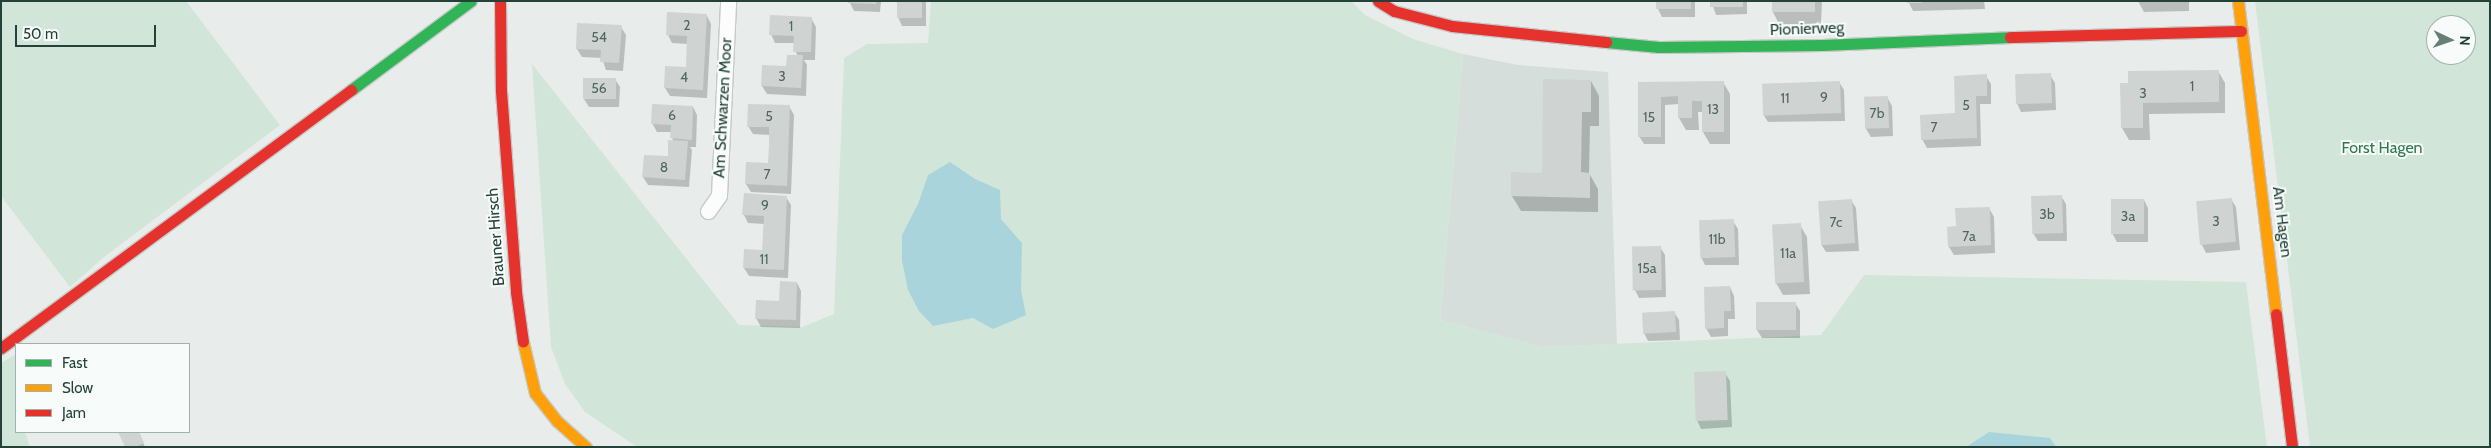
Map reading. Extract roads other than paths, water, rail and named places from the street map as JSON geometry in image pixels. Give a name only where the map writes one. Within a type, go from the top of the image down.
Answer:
[{"type":"street","points":[[1,348],[472,1]]},
{"type":"street","name":"Brauner Hirsch","points":[[500,1],[501,91],[516,292],[524,353],[535,392],[557,422],[586,447]]},
{"type":"street","name":"Am Schwarzen Moor","points":[[708,211],[719,195],[728,1]]},
{"type":"street","name":"Pionierweg","points":[[1378,1],[1394,11],[1452,26],[1659,47],[1822,45],[2114,32],[2241,31]]},
{"type":"street","name":"Am Hagen","points":[[2238,1],[2292,447]]},
{"type":"water","points":[[950,162],[975,179],[1000,190],[1001,219],[1022,243],[1021,290],[1026,315],[993,329],[973,318],[933,326],[919,311],[908,290],[902,261],[902,235],[918,204],[928,175]]},
{"type":"water","points":[[1989,432],[2050,438],[2056,447],[1966,447]]},
{"type":"park label","name":"Forst Hagen","points":[[2382,148]]}]
